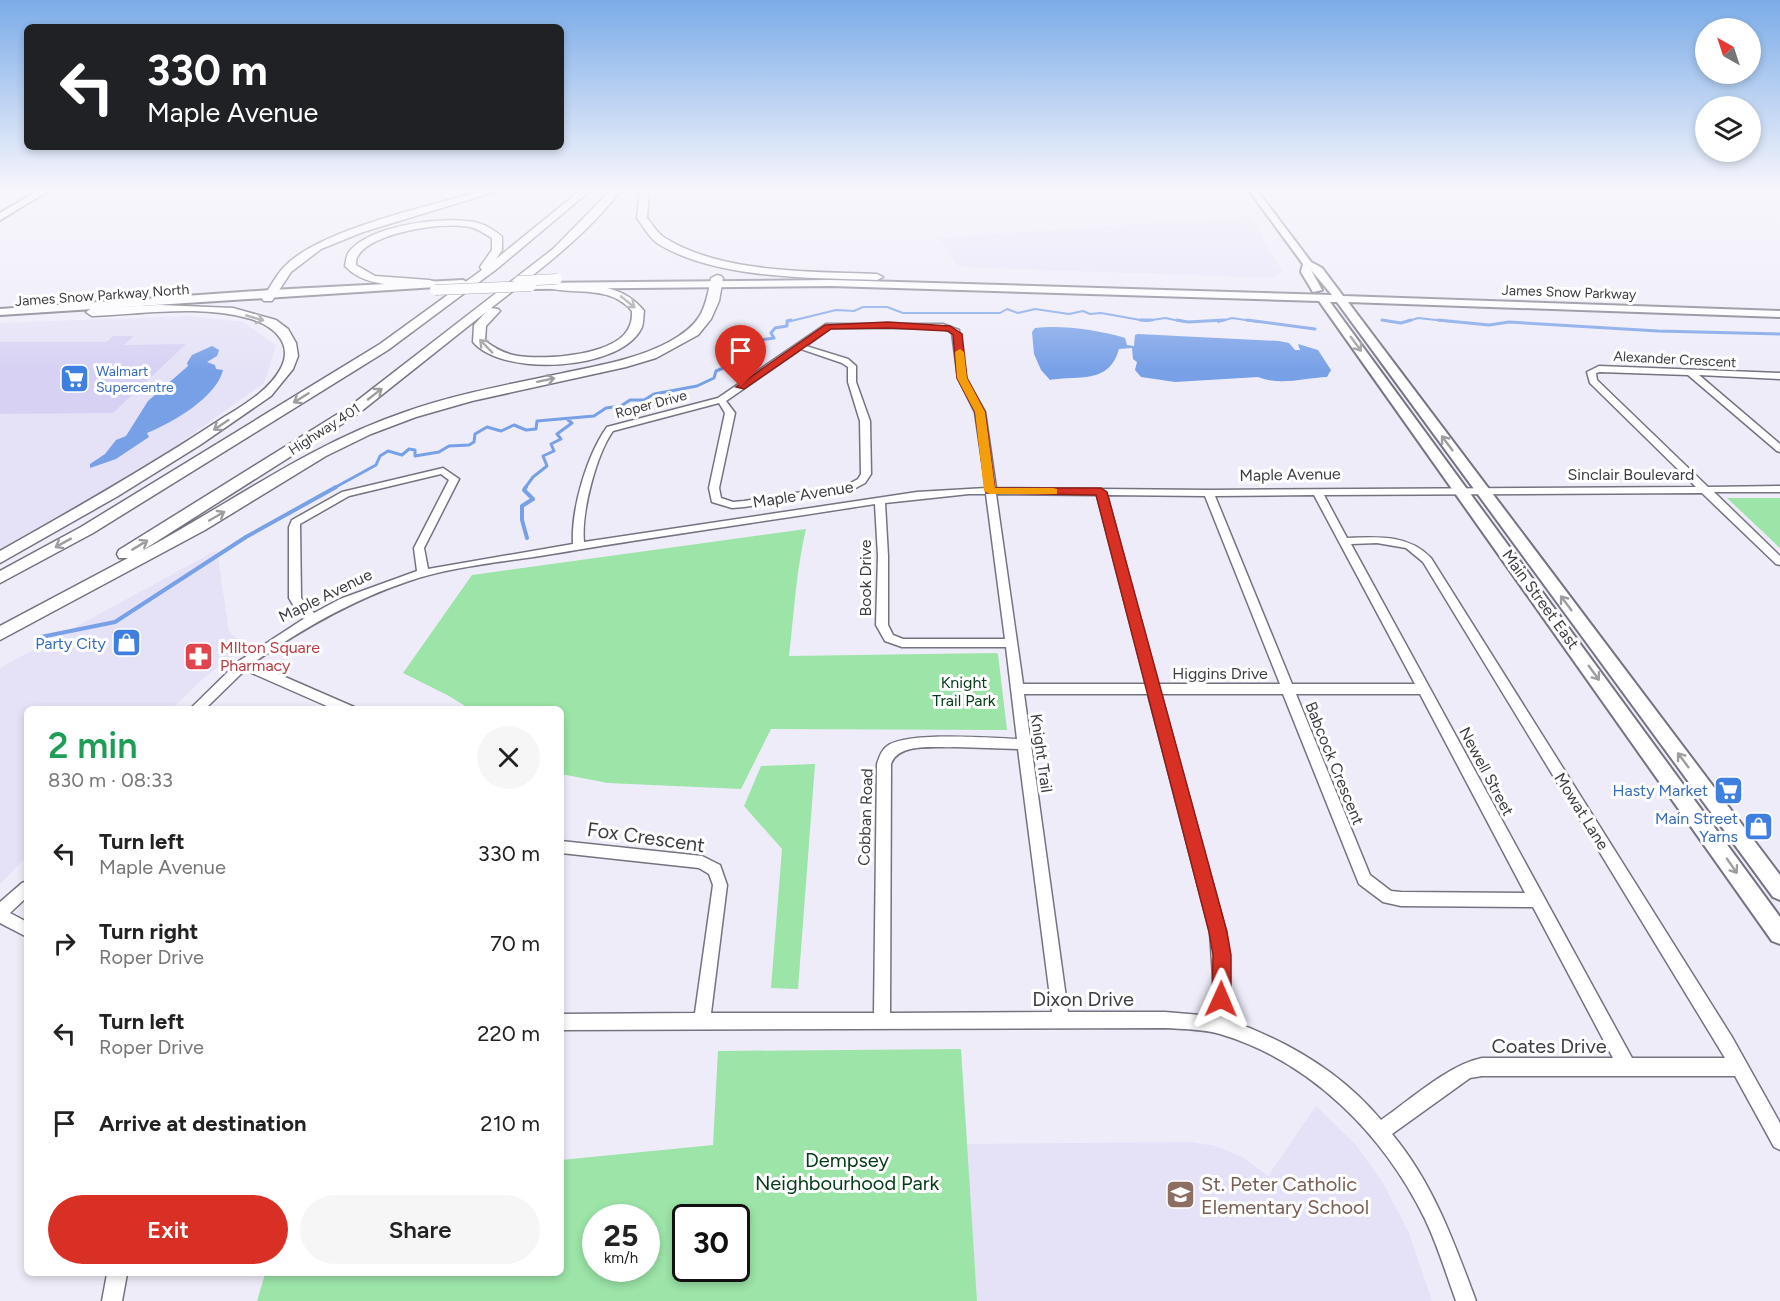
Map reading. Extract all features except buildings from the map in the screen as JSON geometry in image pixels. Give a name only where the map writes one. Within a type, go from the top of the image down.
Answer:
[{"type":"highway","points":[[269,296],[294,262],[316,250]]},
{"type":"highway","points":[[356,250],[350,257],[349,263],[352,269],[369,278],[436,287]]},
{"type":"highway","points":[[437,308],[484,268],[497,250]]},
{"type":"highway","points":[[0,578],[87,530],[384,347],[514,250]]},
{"type":"highway","name":"Highway 401","points":[[0,629],[206,505],[354,410],[530,280],[559,250]]},
{"type":"highway","points":[[677,250],[714,263],[754,269],[877,277]]},
{"type":"highway","points":[[530,280],[484,320],[478,331],[479,342],[495,355],[511,360],[531,362],[578,358],[617,344],[632,333],[638,324],[638,311],[624,297],[555,282]]},
{"type":"highway","points":[[0,634],[199,527],[321,453],[366,431],[411,414],[469,398],[626,363],[652,355],[694,332],[706,317],[713,301],[716,280]]},
{"type":"highway","points":[[0,558],[178,454],[272,388],[286,371],[292,357],[293,347],[285,334],[274,324],[258,317],[199,309],[92,312]]},
{"type":"main road","name":"Main Street East","points":[[1297,250],[1308,264],[1318,270],[1780,891]]},
{"type":"main road","name":"Main Street East","points":[[1308,264],[1306,272],[1316,292],[1462,490],[1780,934]]},
{"type":"main road","name":"James Snow Parkway North","points":[[436,287],[463,283],[877,277],[1316,292]]},
{"type":"main road","name":"James Snow Parkway North","points":[[0,312],[530,280],[555,282]]},
{"type":"main road","name":"James Snow Parkway North","points":[[716,280],[1316,292]]},
{"type":"main road","name":"James Snow Parkway","points":[[1316,292],[1780,314]]},
{"type":"main road","name":"James Snow Parkway","points":[[1336,294],[1780,309]]},
{"type":"main road","name":"James Snow Parkway North","points":[[0,317],[92,312],[269,296]]},
{"type":"street","name":"Roper Drive","points":[[579,546],[576,529],[577,514],[605,436],[610,429],[721,400],[823,329],[834,325],[935,326],[956,332],[962,378],[980,412],[990,491]]},
{"type":"street","points":[[721,400],[730,413],[714,488],[716,500],[744,504],[827,492],[856,485],[866,474],[865,421],[852,382],[852,366],[845,361],[799,346]]},
{"type":"street","name":"Alexander Crescent","points":[[1705,489],[1593,381],[1591,372],[1599,369],[1780,376]]},
{"type":"street","points":[[1692,374],[1780,449]]},
{"type":"street","points":[[312,618],[298,605],[295,598],[294,527],[296,522],[346,494],[442,471],[454,479],[419,548],[423,573]]},
{"type":"street","points":[[1705,489],[1780,562]]},
{"type":"street","name":"Sinclair Boulevard","points":[[1462,490],[1780,489]]},
{"type":"street","name":"Maple Avenue","points":[[199,706],[243,664],[267,646],[312,618],[373,590],[423,573],[579,546],[917,495],[990,491],[1209,493],[1462,490]]},
{"type":"street","name":"Knight Trail","points":[[990,491],[1061,1020]]},
{"type":"street","name":"Newell Street","points":[[1317,491],[1627,1067]]},
{"type":"street","points":[[1101,492],[1220,942],[1222,991],[1219,1026]]},
{"type":"street","name":"Babcock Crescent","points":[[1209,493],[1364,879],[1388,897],[1401,899],[1538,900]]},
{"type":"street","name":"Book Drive","points":[[880,501],[883,556],[882,625],[889,638],[902,643],[1011,643]]},
{"type":"street","name":"Mowat Lane","points":[[1343,541],[1401,542],[1422,554],[1738,1067],[1780,1141]]},
{"type":"street","points":[[243,664],[340,706]]},
{"type":"street","name":"Higgins Drive","points":[[1017,689],[1424,689]]},
{"type":"street","name":"Cobban Road","points":[[882,1021],[882,874],[886,756],[891,750],[910,745],[1025,744]]},
{"type":"street","name":"Fox Crescent","points":[[564,847],[702,862],[715,870],[720,885],[702,1022]]},
{"type":"street","points":[[24,891],[0,914],[24,928]]},
{"type":"street","name":"Dixon Drive","points":[[564,1022],[1165,1020],[1219,1026],[1264,1042],[1297,1060],[1328,1082],[1380,1132],[1409,1171],[1431,1210],[1466,1301]]},
{"type":"street","name":"Coates Drive","points":[[1380,1132],[1467,1071],[1500,1067],[1738,1067]]},
{"type":"street","points":[[112,1301],[117,1276]]},
{"type":"shaded area","points":[[947,250],[1269,250],[1283,272],[1272,278],[959,267]]},
{"type":"shaded area","points":[[190,316],[243,322],[276,345],[264,383],[126,481],[0,553],[0,323]]},
{"type":"shaded area","points":[[217,550],[229,632],[246,645],[204,678],[174,706],[24,706],[24,859],[0,884],[0,668]]},
{"type":"shaded area","name":"St. Peter Catholic Elementary School","points":[[1316,1106],[1355,1144],[1383,1183],[1409,1233],[1432,1301],[977,1301],[966,1144],[1190,1142],[1216,1146],[1242,1157],[1268,1176]]},
{"type":"green space","points":[[1727,498],[1780,498],[1780,548]]},
{"type":"green space","name":"Knight Trail Park","points":[[806,529],[789,656],[996,653],[998,654],[1007,730],[771,729],[741,789],[608,783],[564,775],[564,706],[465,706],[403,673],[472,575]]},
{"type":"green space","points":[[815,764],[798,989],[771,988],[782,849],[744,806],[761,766]]},
{"type":"green space","name":"Dempsey Neighbourhood Park","points":[[961,1049],[977,1301],[257,1301],[264,1276],[564,1276],[564,1160],[713,1145],[718,1051]]},
{"type":"water","points":[[1057,327],[1103,333],[1125,338],[1127,345],[1134,346],[1135,335],[1138,334],[1279,341],[1289,343],[1295,350],[1300,350],[1298,344],[1318,350],[1331,370],[1327,377],[1292,381],[1266,380],[1258,377],[1175,382],[1141,377],[1135,370],[1137,362],[1133,359],[1132,348],[1119,349],[1108,368],[1100,373],[1050,380],[1041,370],[1034,354],[1032,332],[1035,328]]},
{"type":"water","points":[[212,346],[219,350],[217,356],[207,362],[215,365],[216,369],[223,370],[219,380],[203,399],[169,423],[147,433],[149,437],[116,459],[90,468],[90,464],[105,454],[116,440],[126,436],[148,401],[188,366],[187,363],[192,355]]},
{"type":"waterway","points":[[787,322],[836,310],[854,311],[863,307],[887,307],[903,313],[1000,313],[1007,309],[1018,313],[1035,309],[1069,314],[1083,311],[1090,314],[1101,313],[1140,320]]},
{"type":"waterway","points":[[1140,320],[1165,318],[1185,322]]},
{"type":"waterway","points":[[1218,322],[1232,318],[1259,322]]},
{"type":"waterway","points":[[1406,322],[1418,318],[1454,322]]},
{"type":"waterway","points":[[787,322],[791,320]]},
{"type":"waterway","points":[[1140,320],[1152,320]]},
{"type":"waterway","points":[[1177,320],[1188,322],[1224,320]]},
{"type":"waterway","points":[[1247,320],[1315,329]]},
{"type":"waterway","points":[[1392,322],[1382,320],[1401,323],[1411,320]]},
{"type":"waterway","points":[[1438,320],[1489,325],[1509,322],[1658,331],[1780,334]]},
{"type":"waterway","points":[[334,488],[376,465],[380,456],[388,451],[402,455],[409,449],[415,450],[415,456],[439,452],[449,446],[469,445],[474,442],[475,434],[487,427],[501,431],[514,425],[526,430],[536,429],[537,421],[594,416],[606,408],[621,406],[630,400],[644,400],[654,394],[697,386],[714,378],[716,371],[743,360],[756,350],[755,345],[760,340],[774,338],[771,333],[775,328],[787,326],[787,322]]},
{"type":"waterway","points":[[525,488],[533,477],[547,466],[543,456],[554,451],[551,444],[561,439],[557,434],[572,423],[568,420]]},
{"type":"waterway","points":[[36,638],[115,622],[246,537],[336,487]]},
{"type":"waterway","points":[[526,487],[524,490],[533,499],[522,506],[522,520],[527,538]]},
{"type":"slow traffic","points":[[960,352],[962,378],[980,412],[990,491],[1053,491]]},
{"type":"place","name":"Walmart Supercentre","points":[[75,379]]},
{"type":"place","name":"Party City","points":[[127,643]]},
{"type":"place","name":"MIlton Square Pharmacy","points":[[199,656]]},
{"type":"place","name":"Hasty Market","points":[[1729,790]]},
{"type":"place","name":"Main Street Yarns","points":[[1759,827]]},
{"type":"place","name":"St. Peter Catholic Elementary School","points":[[1180,1195]]},
{"type":"route","points":[[741,387],[823,329],[834,325],[950,328],[958,334],[962,378],[980,412],[990,491],[1101,492],[1148,676],[1218,932],[1222,955],[1221,999]]}]
